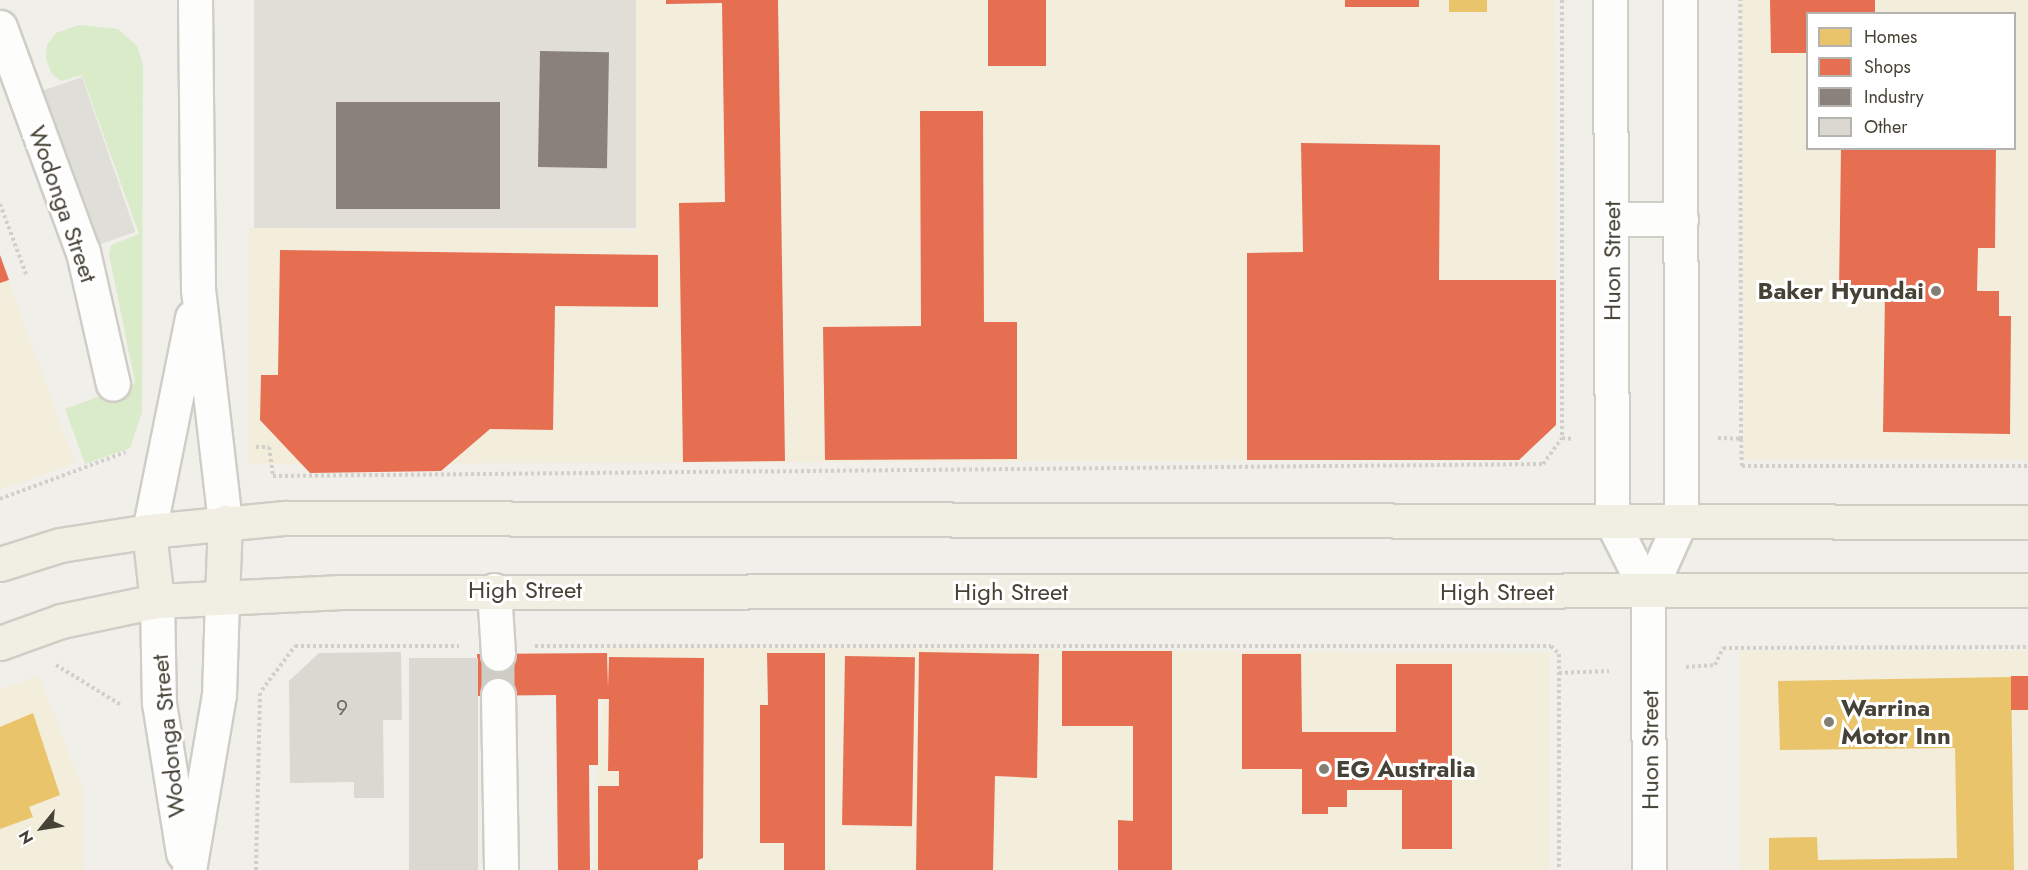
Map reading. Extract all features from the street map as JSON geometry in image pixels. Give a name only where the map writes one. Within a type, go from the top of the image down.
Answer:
[{"type":"main road","points":[[0,564],[60,545],[149,531],[225,522],[344,518],[2028,522]]},
{"type":"main road","points":[[222,597],[225,522]]},
{"type":"main road","points":[[149,531],[157,601]]},
{"type":"main road","name":"High Street","points":[[0,643],[61,621],[157,601],[222,597],[494,590],[1648,593],[2028,590]]},
{"type":"street","points":[[195,0],[198,289],[225,522]]},
{"type":"street","name":"Huon Street","points":[[1610,0],[1612,522]]},
{"type":"street","points":[[1648,593],[1682,520],[1680,0]]},
{"type":"street","name":"Wodonga Street","points":[[0,27],[83,252],[113,384]]},
{"type":"street","points":[[1611,219],[1681,219]]},
{"type":"street","points":[[149,531],[198,289]]},
{"type":"street","points":[[1612,522],[1648,593]]},
{"type":"street","points":[[494,590],[498,650]]},
{"type":"street","name":"Huon Street","points":[[1648,593],[1649,870]]},
{"type":"street","points":[[187,870],[219,695],[222,597]]},
{"type":"street","name":"Wodonga Street","points":[[157,601],[159,703],[187,870]]},
{"type":"street","points":[[498,695],[501,870]]},
{"type":"path","points":[[0,204],[26,274]]},
{"type":"path","points":[[217,448],[269,447],[273,476],[1543,464],[1562,438]]},
{"type":"path","points":[[1741,439],[1742,466],[2028,466]]},
{"type":"path","points":[[0,499],[130,451],[165,450]]},
{"type":"path","points":[[262,690],[295,646],[498,650],[1551,646],[1559,654],[1559,870]]},
{"type":"path","points":[[1559,674],[1715,665],[1723,648],[2028,647]]},
{"type":"shaded area","points":[[254,0],[636,0],[636,228],[254,228]]},
{"type":"shaded area","points":[[636,0],[1554,0],[1556,425],[1519,460],[248,464],[249,228],[635,230]]},
{"type":"shaded area","points":[[1742,0],[2028,0],[2028,460],[1743,460]]},
{"type":"shaded area","points":[[82,77],[135,232],[80,251],[26,96]]},
{"type":"shaded area","points":[[0,257],[75,463],[0,490]]},
{"type":"shaded area","points":[[608,647],[1550,653],[1550,870],[594,870],[596,779]]},
{"type":"shaded area","points":[[1740,651],[2028,651],[2028,870],[1740,870]]},
{"type":"shaded area","points":[[39,675],[83,790],[83,870],[0,870],[0,689]]},
{"type":"green space","points":[[79,25],[118,29],[137,46],[143,65],[142,412],[130,448],[85,464],[65,409],[135,383],[109,254],[111,245],[139,234],[82,75],[61,81],[52,74],[46,59],[47,45],[56,33]]},
{"type":"building: Homes","points":[[1449,0],[1487,0],[1487,12],[1449,12]]},
{"type":"building: Homes","points":[[2011,677],[2014,870],[1769,870],[1769,838],[1817,837],[1818,860],[1957,858],[1955,748],[1780,750],[1778,681]]},
{"type":"building: Homes","points":[[33,713],[60,795],[29,807],[33,817],[0,829],[0,727]]},
{"type":"building: Shops","points":[[666,0],[778,0],[785,461],[683,462],[679,203],[725,202],[722,3],[666,4]]},
{"type":"building: Shops","points":[[988,0],[1046,0],[1046,66],[988,66]]},
{"type":"building: Shops","points":[[1345,0],[1419,0],[1419,7],[1345,7]]},
{"type":"building: Shops","points":[[1770,0],[1875,0],[1875,12],[1806,12],[1806,53],[1771,53]]},
{"type":"building: Shops","points":[[920,111],[983,111],[984,322],[1017,322],[1017,459],[825,460],[823,327],[921,326]]},
{"type":"building: Shops","points":[[1301,143],[1440,145],[1439,280],[1556,280],[1556,425],[1519,460],[1247,460],[1247,253],[1303,252]]},
{"type":"building: Shops","name":"Baker Hyundai","points":[[1841,150],[1996,150],[1995,248],[1978,248],[1977,291],[1999,291],[1999,316],[2011,316],[2010,434],[1883,432],[1885,292],[1839,291]]},
{"type":"building: Shops","points":[[280,250],[658,255],[658,307],[555,306],[553,430],[490,429],[441,471],[310,473],[260,420],[261,375],[278,375]]},
{"type":"building: Shops","points":[[0,255],[9,280],[0,283]]},
{"type":"building: Shops","points":[[1062,651],[1172,651],[1172,870],[1118,870],[1118,820],[1133,821],[1133,726],[1062,726]]},
{"type":"building: Shops","points":[[919,652],[1039,654],[1037,778],[995,776],[993,870],[916,870]]},
{"type":"building: Shops","points":[[607,653],[608,688],[609,657],[704,658],[703,858],[698,860],[698,870],[598,870],[598,786],[619,786],[619,771],[608,771],[609,699],[598,699],[598,765],[589,765],[590,870],[558,870],[556,695],[478,696],[477,654]]},
{"type":"building: Shops","points":[[767,653],[825,653],[825,870],[784,870],[784,843],[760,843],[760,705],[768,705]]},
{"type":"building: Shops","points":[[1242,654],[1301,654],[1302,732],[1396,732],[1396,664],[1452,664],[1452,849],[1402,849],[1402,790],[1347,790],[1347,807],[1328,807],[1328,814],[1302,814],[1302,769],[1242,769]]},
{"type":"building: Shops","points":[[845,656],[915,657],[912,826],[842,825]]},
{"type":"building: Shops","points":[[2011,676],[2028,676],[2028,710],[2011,710]]},
{"type":"building: Industry","points":[[540,51],[609,52],[607,168],[538,167]]},
{"type":"building: Industry","points":[[336,102],[500,102],[500,209],[336,209]]},
{"type":"building: Other","points":[[401,652],[402,720],[383,720],[384,798],[354,798],[354,782],[290,783],[289,681],[319,653]]},
{"type":"building: Other","points":[[409,658],[478,658],[478,870],[409,870]]},
{"type":"tunnel","points":[[498,654],[498,695]]},
{"type":"place","name":"Baker Hyundai","points":[[1936,291]]},
{"type":"place","name":"Warrina Motor Inn","points":[[1829,722]]},
{"type":"place","name":"EG Australia","points":[[1324,769]]}]
